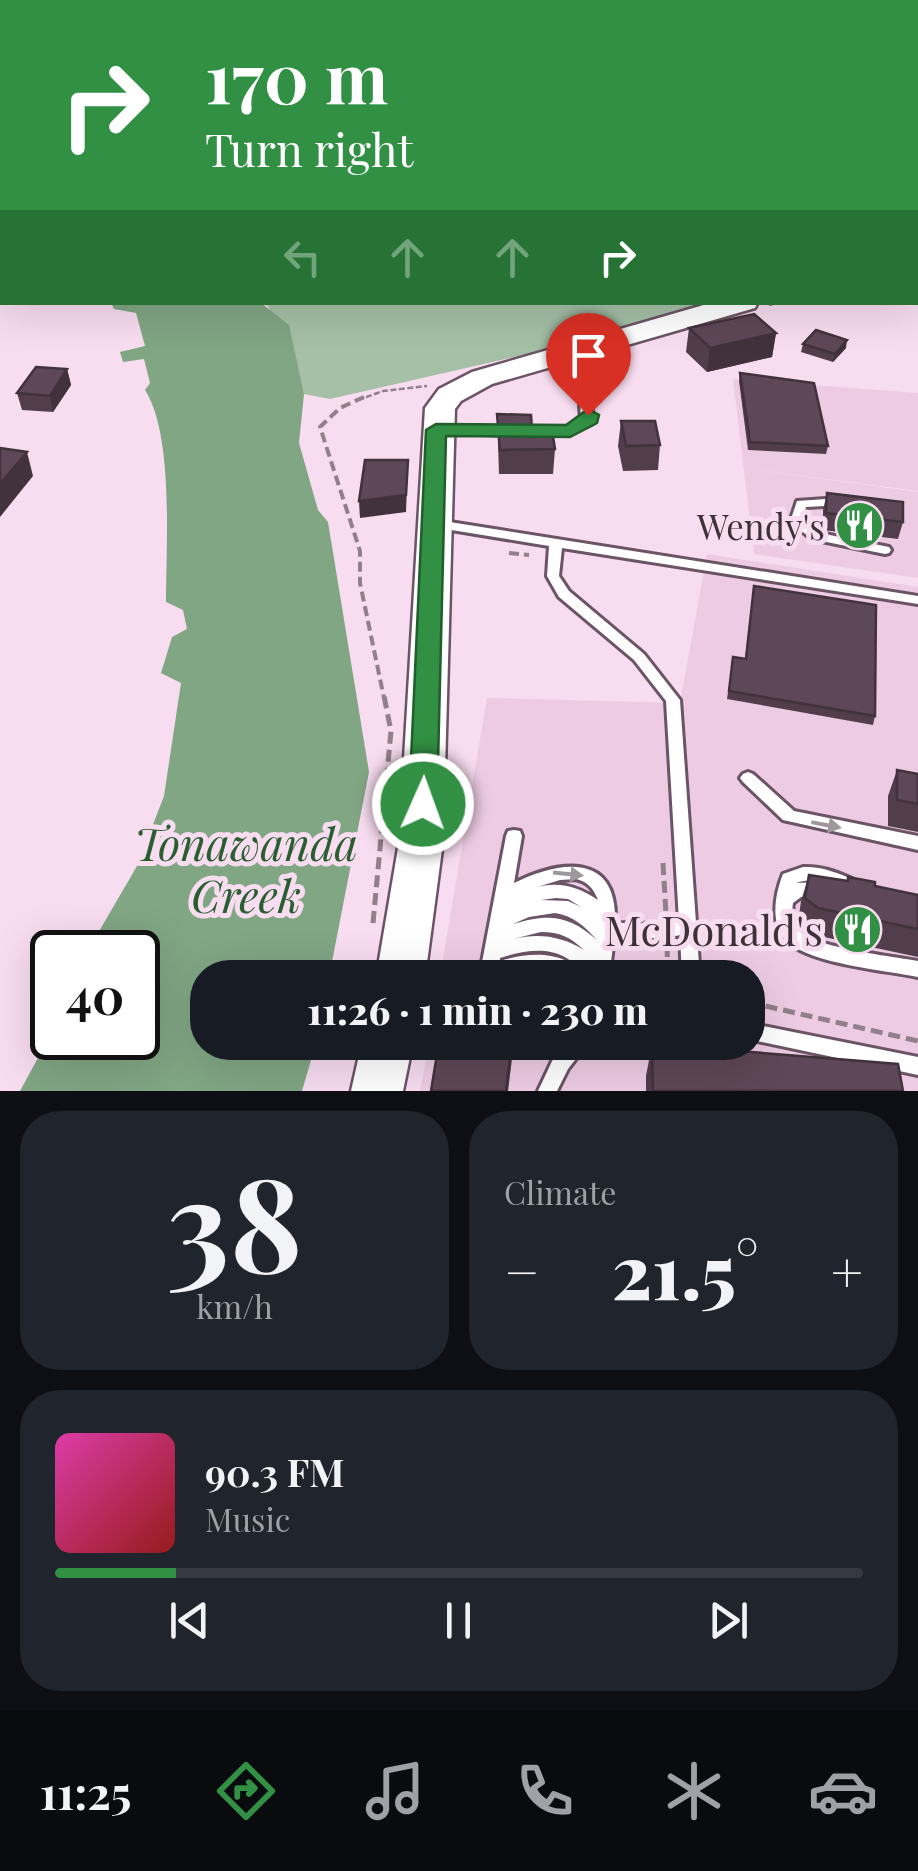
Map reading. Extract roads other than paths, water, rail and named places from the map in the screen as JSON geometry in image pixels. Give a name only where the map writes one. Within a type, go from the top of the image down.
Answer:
[{"type":"street","points":[[403,960],[422,842],[438,412],[443,402],[470,383],[735,305]]},
{"type":"street","points":[[377,1091],[384,1060]]},
{"type":"lane","points":[[438,412],[547,433],[581,428],[588,415],[582,350]]},
{"type":"lane","points":[[842,502],[801,504],[796,522],[816,536],[863,542],[885,550]]},
{"type":"lane","points":[[433,524],[918,600]]},
{"type":"lane","points":[[556,542],[553,576],[564,594],[639,657],[673,700],[688,926],[686,960]]},
{"type":"lane","points":[[748,778],[789,816],[918,844]]},
{"type":"lane","points":[[491,960],[514,836]]},
{"type":"lane","points":[[499,924],[549,872],[588,877],[607,899],[601,960]]},
{"type":"lane","points":[[862,892],[843,894],[806,888],[790,893],[785,900],[786,928],[804,942],[918,969]]},
{"type":"lane","points":[[499,924],[529,908],[549,905],[590,918],[604,928],[666,930],[688,926]]},
{"type":"lane","points":[[499,924],[521,943],[551,941],[572,948],[586,960]]},
{"type":"lane","points":[[765,1034],[918,1066]]},
{"type":"lane","points":[[547,1091],[564,1060]]},
{"type":"water","name":"Tonawanda Creek","points":[[112,305],[264,305],[289,325],[304,394],[299,443],[318,510],[328,522],[369,772],[332,960],[190,960],[190,1060],[311,1060],[302,1091],[20,1091],[37,1060],[160,1060],[160,930],[100,930],[137,866],[164,796],[181,683],[161,673],[172,637],[187,629],[183,610],[166,602],[164,462],[161,434],[145,390],[150,383],[144,359],[123,362],[120,352],[145,346],[136,313],[114,309]]},
{"type":"place","name":"Wendy's","points":[[860,525]]},
{"type":"place","name":"McDonald's","points":[[858,929]]}]
